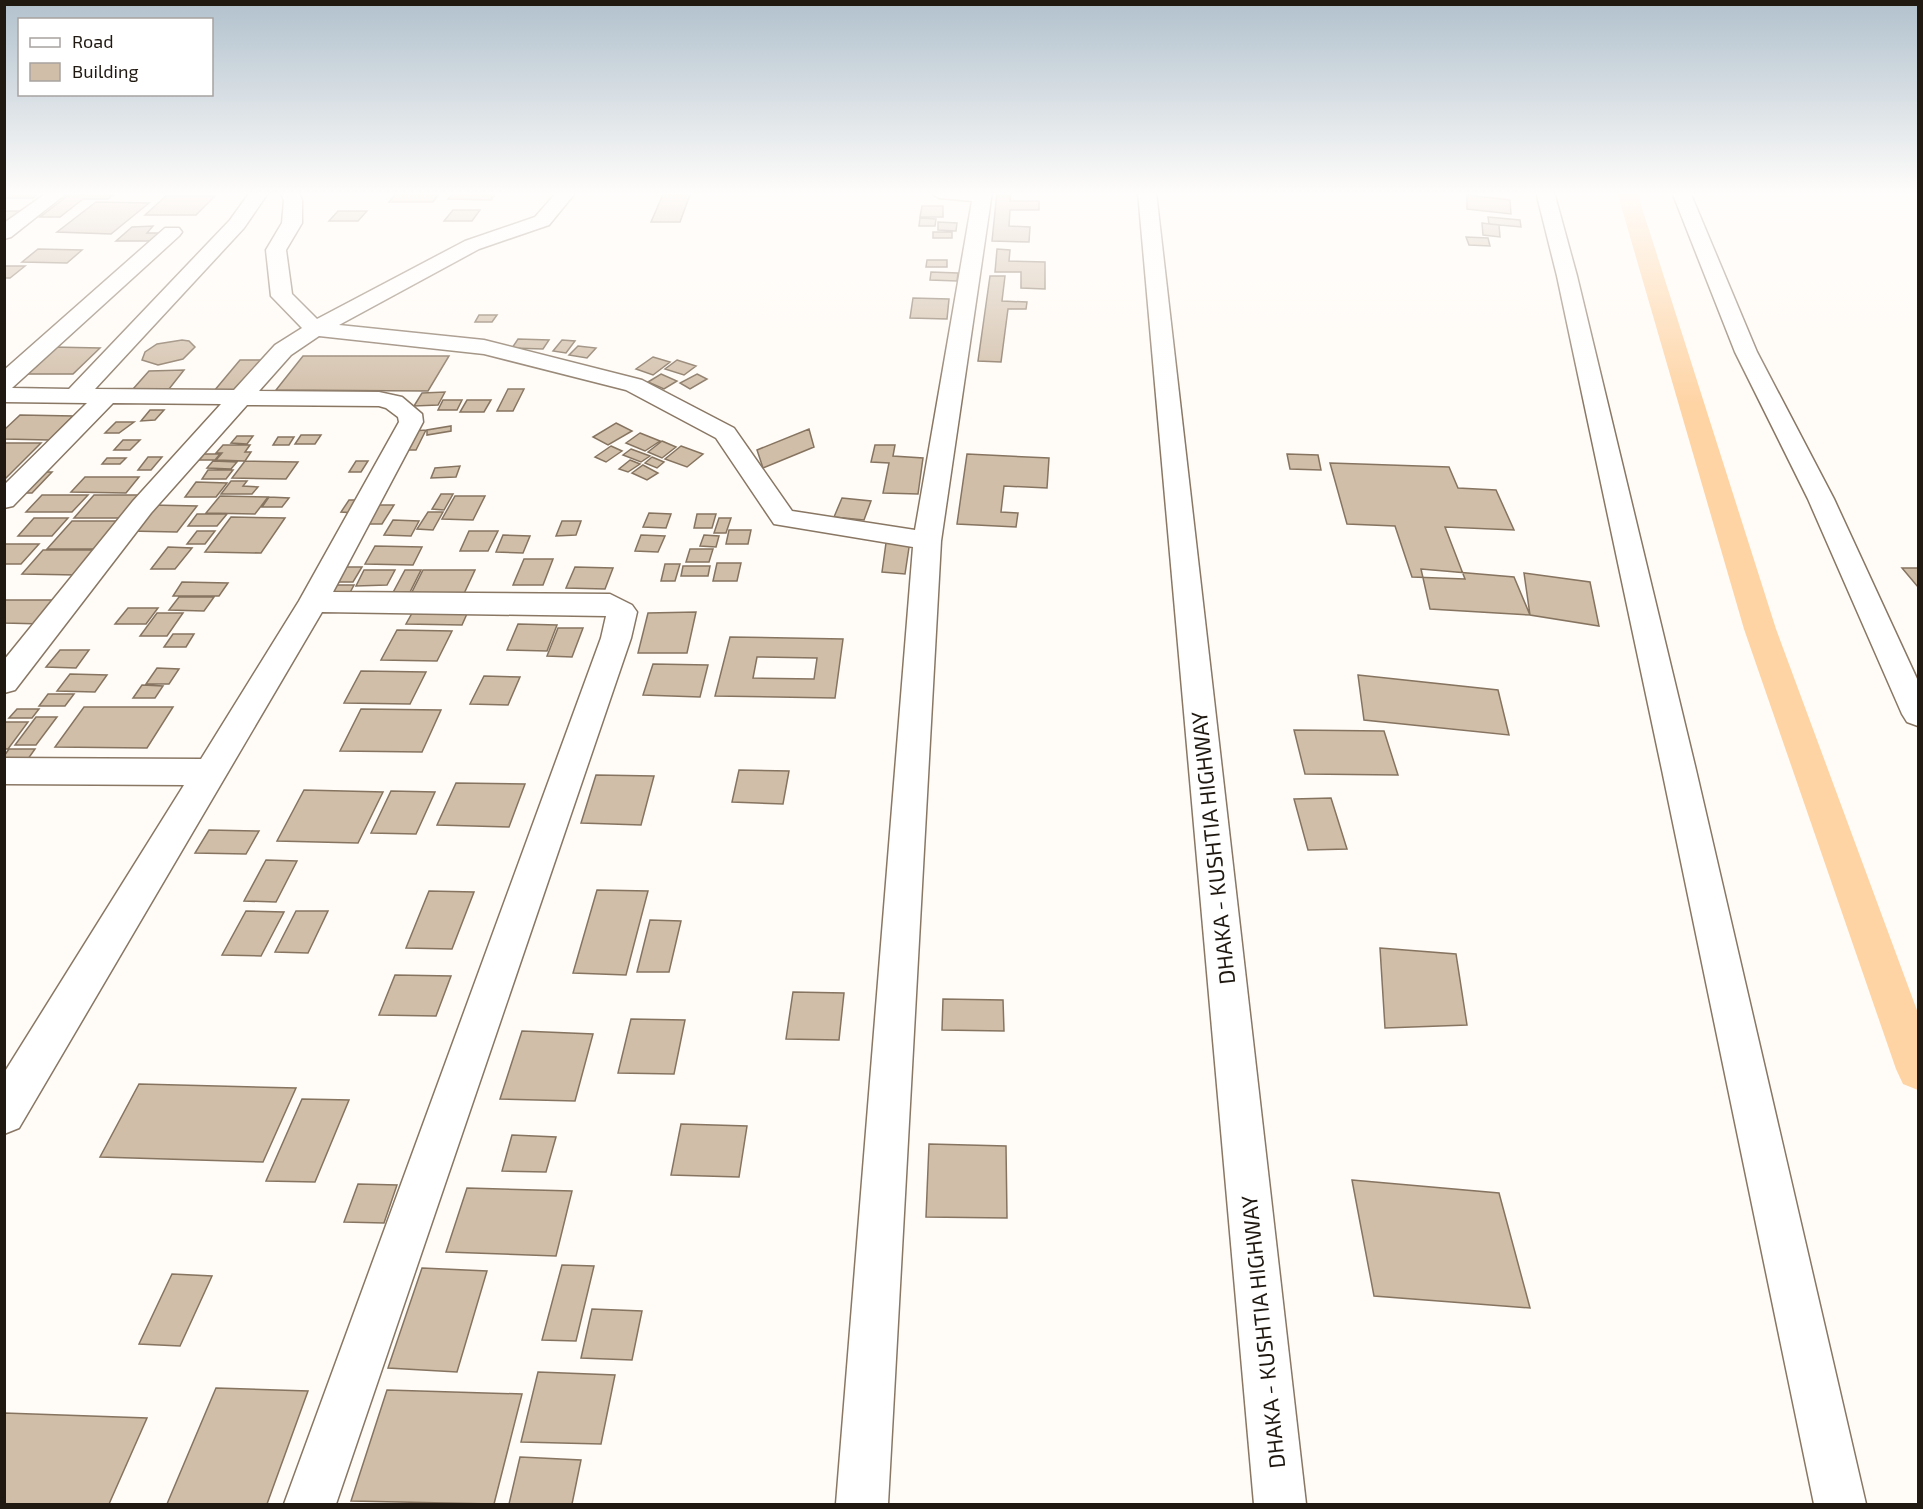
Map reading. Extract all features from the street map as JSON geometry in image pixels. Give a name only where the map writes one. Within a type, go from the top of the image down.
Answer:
[{"type":"street","points":[[4,383],[138,262]]},
{"type":"street","points":[[75,396],[201,262]]},
{"type":"street","points":[[278,262],[282,296],[315,329],[484,347],[634,385],[724,433],[783,518],[927,541]]},
{"type":"street","points":[[4,682],[142,507],[276,356],[315,329],[439,262]]},
{"type":"street","points":[[862,1504],[927,541],[971,262]]},
{"type":"street","name":"DHAKA - KUSHTIA HIGHWAY","points":[[1154,262],[1280,1504]]},
{"type":"street","points":[[1563,262],[1682,781],[1840,1504]]},
{"type":"street","points":[[1710,262],[1746,352],[1821,499],[1918,714]]},
{"type":"street","points":[[4,395],[379,399],[394,402],[410,414],[411,422],[313,602],[4,1113]]},
{"type":"street","points":[[4,500],[107,396]]},
{"type":"street","points":[[310,1504],[612,649],[622,612],[610,604],[313,602]]},
{"type":"street","points":[[4,771],[210,771]]},
{"type":"building","points":[[927,262],[947,262],[947,267],[926,267]]},
{"type":"building","points":[[996,262],[1045,262],[1045,289],[1021,288],[1021,272],[995,272]]},
{"type":"building","points":[[4,266],[25,266],[10,278],[4,278]]},
{"type":"building","points":[[931,272],[958,273],[957,281],[930,280]]},
{"type":"building","points":[[990,276],[1005,276],[1002,301],[1027,302],[1026,309],[1008,309],[1001,362],[978,361]]},
{"type":"building","points":[[913,298],[949,299],[947,319],[910,318]]},
{"type":"building","points":[[479,315],[497,315],[492,322],[475,322]]},
{"type":"building","points":[[518,339],[549,340],[543,349],[512,348]]},
{"type":"building","points":[[562,340],[575,341],[566,353],[553,351]]},
{"type":"building","points":[[189,341],[195,347],[183,359],[158,365],[142,360],[145,352],[157,344]]},
{"type":"building","points":[[578,346],[596,348],[587,358],[569,355]]},
{"type":"building","points":[[52,347],[100,348],[73,374],[24,374]]},
{"type":"building","points":[[303,356],[449,356],[428,391],[276,390]]},
{"type":"building","points":[[653,357],[670,362],[653,375],[636,369]]},
{"type":"building","points":[[240,360],[264,360],[239,391],[214,391]]},
{"type":"building","points":[[677,360],[696,366],[684,375],[665,369]]},
{"type":"building","points":[[184,370],[169,389],[133,389],[149,371]]},
{"type":"building","points":[[661,374],[677,381],[664,389],[648,382]]},
{"type":"building","points":[[697,374],[707,379],[690,389],[680,383]]},
{"type":"building","points":[[508,389],[524,389],[513,411],[497,411]]},
{"type":"building","points":[[445,392],[438,405],[414,406],[422,393]]},
{"type":"building","points":[[443,400],[462,400],[457,410],[438,410]]},
{"type":"building","points":[[467,400],[491,400],[484,412],[460,412]]},
{"type":"building","points":[[150,410],[164,410],[155,420],[141,421]]},
{"type":"building","points":[[20,415],[73,416],[49,440],[4,439],[4,430]]},
{"type":"building","points":[[116,422],[134,422],[119,433],[105,433]]},
{"type":"building","points":[[616,423],[632,431],[608,445],[593,437]]},
{"type":"building","points":[[451,426],[451,431],[427,435],[427,430]]},
{"type":"building","points":[[809,429],[814,447],[763,468],[757,450]]},
{"type":"building","points":[[426,430],[416,450],[402,450],[412,431]]},
{"type":"building","points":[[640,433],[660,441],[645,451],[626,443]]},
{"type":"building","points":[[301,435],[321,435],[315,444],[295,444]]},
{"type":"building","points":[[237,436],[253,436],[247,444],[231,443]]},
{"type":"building","points":[[278,437],[294,437],[289,445],[273,445]]},
{"type":"building","points":[[123,440],[140,440],[130,450],[114,450]]},
{"type":"building","points":[[662,441],[676,447],[662,458],[648,452]]},
{"type":"building","points":[[4,443],[41,443],[4,480]]},
{"type":"building","points":[[223,445],[250,445],[245,452],[251,452],[245,461],[216,460],[222,453],[216,453]]},
{"type":"building","points":[[875,445],[895,445],[893,456],[923,458],[918,494],[883,493],[889,463],[871,462]]},
{"type":"building","points":[[611,446],[622,451],[606,462],[595,457]]},
{"type":"building","points":[[681,446],[703,454],[687,467],[665,459]]},
{"type":"building","points":[[631,449],[650,456],[641,462],[623,455]]},
{"type":"building","points":[[204,454],[220,454],[215,460],[199,460]]},
{"type":"building","points":[[967,454],[1049,458],[1047,488],[1004,486],[1001,512],[1018,513],[1016,527],[957,524]]},
{"type":"building","points":[[1287,454],[1318,455],[1321,470],[1290,469]]},
{"type":"building","points":[[148,457],[162,457],[151,470],[138,470]]},
{"type":"building","points":[[652,457],[664,462],[657,468],[645,463]]},
{"type":"building","points":[[107,458],[126,458],[120,464],[102,464]]},
{"type":"building","points":[[630,460],[640,464],[628,472],[619,469]]},
{"type":"building","points":[[213,461],[237,462],[231,469],[207,468]]},
{"type":"building","points":[[245,461],[298,462],[286,479],[232,478]]},
{"type":"building","points":[[356,461],[368,461],[361,472],[349,472]]},
{"type":"building","points":[[1330,463],[1449,467],[1458,488],[1496,490],[1514,530],[1445,527],[1465,579],[1412,577],[1395,526],[1347,524]]},
{"type":"building","points":[[643,465],[658,473],[647,480],[632,473]]},
{"type":"building","points":[[460,466],[456,477],[431,478],[435,468]]},
{"type":"building","points":[[208,470],[233,470],[226,479],[202,479]]},
{"type":"building","points":[[36,472],[52,472],[32,493],[17,493]]},
{"type":"building","points":[[85,477],[139,477],[126,493],[71,492]]},
{"type":"building","points":[[231,481],[247,481],[243,486],[258,487],[252,494],[221,494]]},
{"type":"building","points":[[196,482],[227,483],[216,497],[185,497]]},
{"type":"building","points":[[441,494],[453,494],[444,510],[432,509]]},
{"type":"building","points":[[42,495],[88,495],[72,512],[26,512]]},
{"type":"building","points":[[94,495],[142,495],[122,518],[74,518]]},
{"type":"building","points":[[220,496],[268,497],[255,514],[206,513]]},
{"type":"building","points":[[455,496],[485,496],[473,520],[442,519]]},
{"type":"building","points":[[269,497],[289,498],[282,507],[262,507]]},
{"type":"building","points":[[842,498],[871,501],[864,520],[834,517]]},
{"type":"building","points":[[349,500],[364,500],[356,513],[341,512]]},
{"type":"building","points":[[151,505],[197,506],[177,532],[129,531]]},
{"type":"building","points":[[373,505],[394,505],[382,524],[360,524]]},
{"type":"building","points":[[428,512],[443,512],[433,530],[417,529]]},
{"type":"building","points":[[649,513],[671,514],[666,528],[643,527]]},
{"type":"building","points":[[197,514],[227,514],[217,526],[188,526]]},
{"type":"building","points":[[697,514],[716,514],[712,528],[694,528]]},
{"type":"building","points":[[231,517],[285,518],[261,553],[205,552]]},
{"type":"building","points":[[34,518],[68,518],[52,536],[18,536]]},
{"type":"building","points":[[719,518],[731,518],[726,533],[714,533]]},
{"type":"building","points":[[393,520],[419,521],[411,536],[384,535]]},
{"type":"building","points":[[72,521],[125,521],[103,549],[47,549]]},
{"type":"building","points":[[562,521],[581,521],[576,535],[556,536]]},
{"type":"building","points":[[729,530],[751,530],[748,544],[726,544]]},
{"type":"building","points":[[197,531],[215,531],[205,544],[187,544]]},
{"type":"building","points":[[469,531],[498,531],[488,551],[460,551]]},
{"type":"building","points":[[503,535],[530,536],[523,553],[496,552]]},
{"type":"building","points":[[641,535],[665,536],[658,552],[635,551]]},
{"type":"building","points":[[704,535],[719,536],[716,547],[700,546]]},
{"type":"building","points":[[910,541],[905,574],[882,572],[886,543]]},
{"type":"building","points":[[4,544],[39,544],[21,564],[4,564]]},
{"type":"building","points":[[375,546],[422,547],[413,565],[365,564]]},
{"type":"building","points":[[168,547],[192,548],[175,569],[151,569]]},
{"type":"building","points":[[690,549],[713,549],[709,562],[686,562]]},
{"type":"building","points":[[43,550],[97,550],[77,575],[22,574]]},
{"type":"building","points":[[524,559],[553,559],[543,585],[513,585]]},
{"type":"building","points":[[717,563],[741,563],[737,581],[713,581]]},
{"type":"building","points":[[665,564],[680,564],[675,581],[661,581]]},
{"type":"building","points":[[683,566],[710,566],[708,576],[681,576]]},
{"type":"building","points":[[345,567],[362,567],[353,582],[337,582]]},
{"type":"building","points":[[575,567],[613,568],[605,589],[566,588]]},
{"type":"building","points":[[1902,568],[1918,568],[1918,587]]},
{"type":"building","points":[[1421,569],[1514,577],[1530,615],[1430,609]]},
{"type":"building","points":[[364,570],[395,570],[387,585],[356,586]]},
{"type":"building","points":[[405,570],[421,570],[406,600],[389,600]]},
{"type":"building","points":[[423,570],[475,570],[461,600],[408,600]]},
{"type":"building","points":[[1524,573],[1590,582],[1599,626],[1530,615]]},
{"type":"building","points":[[182,582],[228,583],[219,596],[173,596]]},
{"type":"building","points":[[336,585],[354,585],[346,600],[328,600]]},
{"type":"building","points":[[179,597],[214,597],[204,611],[169,610]]},
{"type":"building","points":[[4,600],[63,600],[43,624],[4,623]]},
{"type":"building","points":[[416,606],[470,607],[462,625],[406,624]]},
{"type":"building","points":[[128,608],[158,608],[146,624],[115,624]]},
{"type":"building","points":[[696,612],[687,653],[638,653],[648,613]]},
{"type":"building","points":[[157,613],[183,613],[167,636],[140,636]]},
{"type":"building","points":[[518,624],[557,625],[547,651],[507,650]]},
{"type":"building","points":[[558,628],[583,628],[572,657],[547,656]]},
{"type":"building","points":[[397,630],[452,631],[437,661],[381,660]]},
{"type":"building","points":[[173,634],[194,634],[186,647],[164,647]]},
{"type":"building","points":[[730,637],[843,639],[835,698],[715,696]],"holes":[[[757,657],[817,658],[814,679],[753,678]]]},
{"type":"building","points":[[60,650],[89,650],[76,668],[46,667]]},
{"type":"building","points":[[653,664],[708,665],[700,697],[643,695]]},
{"type":"building","points":[[157,668],[179,669],[169,684],[146,684]]},
{"type":"building","points":[[361,671],[426,672],[410,704],[344,703]]},
{"type":"building","points":[[70,674],[107,675],[95,692],[57,691]]},
{"type":"building","points":[[1358,675],[1498,690],[1509,735],[1364,720]]},
{"type":"building","points":[[484,676],[520,677],[508,705],[470,704]]},
{"type":"building","points":[[142,685],[163,686],[155,698],[133,698]]},
{"type":"building","points":[[48,694],[74,694],[65,706],[39,706]]},
{"type":"building","points":[[84,707],[173,707],[147,748],[55,747]]},
{"type":"building","points":[[17,709],[39,709],[32,718],[9,718]]},
{"type":"building","points":[[361,709],[441,710],[422,752],[340,751]]},
{"type":"building","points":[[36,717],[57,717],[36,745],[15,745]]},
{"type":"building","points":[[4,722],[28,722],[8,749],[4,749]]},
{"type":"building","points":[[1294,730],[1384,731],[1398,775],[1305,774]]},
{"type":"building","points":[[9,749],[35,749],[23,766],[4,766],[4,756]]},
{"type":"building","points":[[739,770],[789,771],[783,804],[732,802]]},
{"type":"building","points":[[596,775],[654,776],[641,825],[581,823]]},
{"type":"building","points":[[456,783],[525,784],[509,827],[437,825]]},
{"type":"building","points":[[304,790],[383,792],[358,843],[277,841]]},
{"type":"building","points":[[391,791],[435,792],[416,834],[371,833]]},
{"type":"building","points":[[1331,798],[1347,849],[1308,850],[1294,799]]},
{"type":"building","points":[[209,830],[259,831],[246,854],[195,853]]},
{"type":"building","points":[[266,860],[297,861],[276,902],[244,901]]},
{"type":"building","points":[[597,890],[648,891],[626,975],[573,973]]},
{"type":"building","points":[[429,891],[474,892],[452,949],[406,948]]},
{"type":"building","points":[[246,911],[284,912],[261,956],[222,955]]},
{"type":"building","points":[[296,911],[328,911],[308,953],[275,952]]},
{"type":"building","points":[[650,920],[681,921],[669,972],[637,972]]},
{"type":"building","points":[[1380,948],[1456,954],[1467,1025],[1385,1028]]},
{"type":"building","points":[[395,975],[451,976],[436,1016],[379,1015]]},
{"type":"building","points":[[793,992],[844,993],[839,1040],[786,1039]]},
{"type":"building","points":[[943,999],[1003,1000],[1004,1031],[942,1030]]},
{"type":"building","points":[[631,1019],[685,1020],[674,1074],[618,1073]]},
{"type":"building","points":[[522,1031],[593,1034],[575,1101],[500,1099]]},
{"type":"building","points":[[139,1084],[296,1088],[263,1162],[100,1157]]},
{"type":"building","points":[[302,1099],[349,1100],[315,1182],[266,1181]]},
{"type":"building","points":[[681,1124],[747,1126],[739,1177],[671,1175]]},
{"type":"building","points":[[512,1135],[556,1137],[546,1172],[502,1171]]},
{"type":"building","points":[[929,1144],[1006,1146],[1007,1218],[926,1217]]},
{"type":"building","points":[[1352,1180],[1499,1193],[1530,1308],[1374,1296]]},
{"type":"building","points":[[358,1184],[397,1185],[384,1223],[344,1222]]},
{"type":"building","points":[[467,1188],[572,1191],[556,1256],[446,1252]]},
{"type":"building","points":[[562,1265],[594,1266],[576,1341],[542,1340]]},
{"type":"building","points":[[422,1268],[487,1271],[457,1372],[388,1368]]},
{"type":"building","points":[[172,1274],[212,1276],[180,1346],[139,1344]]},
{"type":"building","points":[[592,1309],[642,1311],[632,1360],[581,1358]]},
{"type":"building","points":[[538,1372],[615,1375],[601,1444],[521,1442]]},
{"type":"building","points":[[216,1388],[308,1391],[267,1504],[167,1504]]},
{"type":"building","points":[[387,1390],[522,1394],[494,1504],[351,1501]]},
{"type":"building","points":[[4,1413],[147,1418],[109,1504],[4,1504]]},
{"type":"building","points":[[520,1457],[581,1460],[572,1504],[509,1504]]},
{"type":"waterway","points":[[1648,262],[1760,629],[1918,1069]]}]
